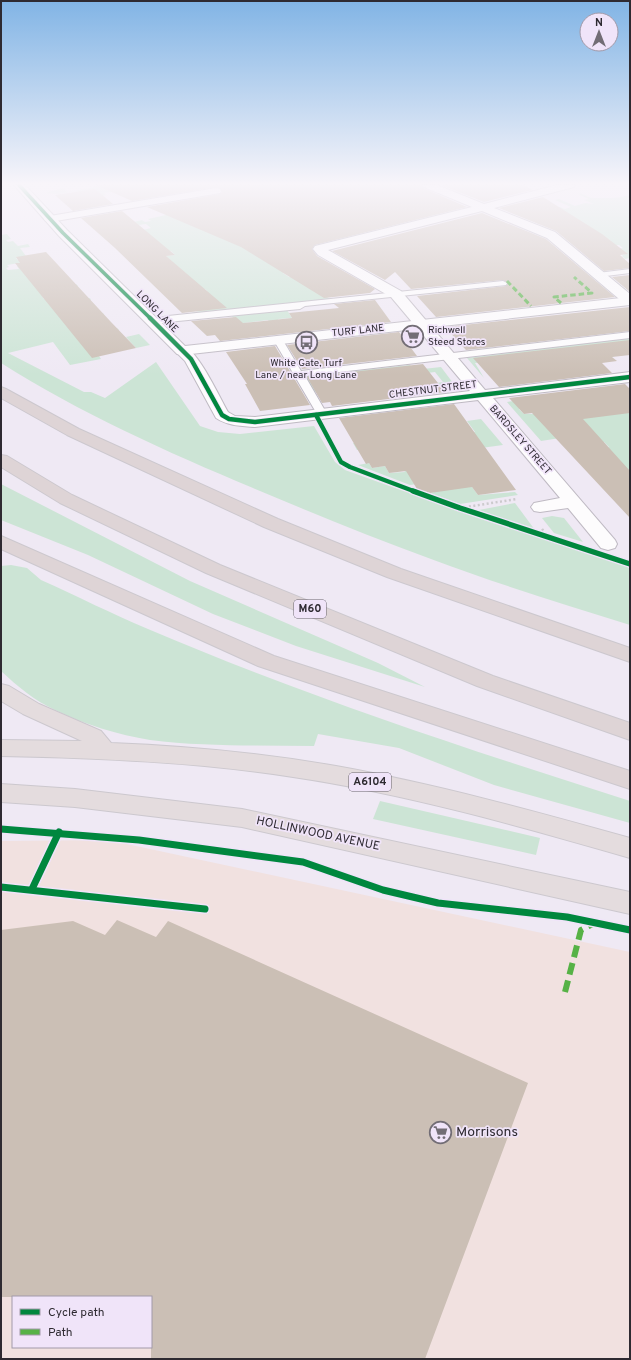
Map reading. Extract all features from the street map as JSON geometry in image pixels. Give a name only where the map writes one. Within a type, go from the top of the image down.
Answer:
[{"type":"highway","points":[[1,392],[73,432],[271,523],[394,572],[630,655]]},
{"type":"highway","name":"M60","points":[[1,460],[66,499],[214,569],[485,681],[630,732]]},
{"type":"highway","points":[[1,542],[32,554],[266,661],[630,780]]},
{"type":"highway","points":[[1,558],[32,554]]},
{"type":"highway","points":[[1,691],[30,709],[93,737],[104,750]]},
{"type":"highway","name":"A6104","points":[[1,748],[104,750],[232,760],[293,768],[369,781],[549,825],[630,848]]},
{"type":"highway","name":"HOLLINWOOD AVENUE","points":[[1,793],[74,798],[242,818],[630,903]]},
{"type":"street","name":"LONG LANE","points":[[80,248],[191,359],[222,415],[229,419],[238,421]]},
{"type":"street","points":[[320,248],[322,252],[396,294]]},
{"type":"street","points":[[567,248],[630,301]]},
{"type":"street","name":"BARDSLEY STREET","points":[[396,294],[608,544]]},
{"type":"street","name":"TURF LANE","points":[[182,350],[630,301]]},
{"type":"street","name":"CHESTNUT STREET","points":[[238,421],[255,422],[630,377]]},
{"type":"street","points":[[540,507],[572,502]]},
{"type":"lane","points":[[598,275],[630,272]]},
{"type":"lane","points":[[154,322],[168,319],[503,283]]},
{"type":"lane","points":[[299,374],[630,335]]},
{"type":"lane","points":[[278,339],[322,414]]},
{"type":"path","points":[[460,508],[520,499]]},
{"type":"path","points":[[452,505],[475,513]]},
{"type":"path","points":[[534,533],[556,540]]},
{"type":"shaded area","points":[[108,840],[630,952],[630,1359],[1,1359],[1,841]]},
{"type":"green space","points":[[1,248],[20,248],[26,256],[16,258],[18,260],[28,258],[31,261],[7,265],[9,267],[6,268],[8,270],[19,269],[17,266],[51,260],[52,289],[76,284],[78,286],[50,291],[42,296],[44,299],[59,297],[64,303],[90,298],[91,300],[68,304],[79,317],[103,313],[104,315],[75,321],[90,333],[117,328],[119,330],[93,335],[101,359],[70,365],[53,342],[8,353],[84,392],[91,392],[105,398],[156,362],[200,426],[218,432],[240,434],[314,426],[335,462],[345,470],[473,516],[630,567],[630,625],[530,594],[456,568],[409,551],[275,497],[124,431],[62,399],[1,363]]},
{"type":"green space","points":[[157,248],[310,248],[291,270],[283,273],[289,277],[295,276],[330,299],[183,315],[212,308],[207,291],[205,289],[198,290],[166,256],[175,255],[171,251],[161,253]]},
{"type":"green space","points":[[630,248],[630,258],[625,259],[622,256],[623,255],[620,255],[627,254],[622,250],[613,250]]},
{"type":"green space","points":[[287,310],[292,318],[278,319],[279,321],[273,328],[268,320],[236,324],[232,316]]},
{"type":"green space","points":[[139,334],[150,345],[136,348],[126,337]]},
{"type":"green space","points":[[630,338],[630,347],[612,357],[606,352],[475,363],[484,378],[467,358]]},
{"type":"green space","points":[[410,365],[414,370],[441,367],[456,387],[428,390],[424,385],[443,382],[435,372],[320,386],[322,391],[313,392],[304,376],[343,372],[349,381],[359,380],[353,371]]},
{"type":"green space","points":[[537,398],[519,409],[524,414],[630,412],[630,470],[619,472],[608,448],[609,447],[604,442],[591,444],[573,436],[541,441],[507,402]]},
{"type":"green space","points":[[481,419],[503,445],[459,451],[472,487],[478,495],[515,492],[518,495],[460,504],[430,493],[435,492],[430,482],[410,485],[358,465],[369,463],[372,468],[385,466],[389,473],[405,472],[397,459],[364,449],[357,450],[353,443],[475,432],[467,421]]},
{"type":"green space","points":[[1,484],[190,581],[378,663],[425,687],[296,646],[213,614],[88,555],[1,520]]},
{"type":"green space","points":[[515,503],[535,530],[479,510]]},
{"type":"green space","points":[[552,516],[564,518],[583,542],[554,533],[542,518]]},
{"type":"green space","points":[[11,565],[27,568],[41,580],[135,623],[267,677],[387,721],[630,801],[630,823],[494,785],[399,748],[318,734],[314,746],[211,745],[170,742],[126,735],[77,720],[33,698],[1,671],[1,566]]},
{"type":"green space","points":[[380,801],[540,838],[536,855],[373,819]]},
{"type":"building","points":[[115,248],[167,248],[175,255],[166,256],[227,308],[182,313]]},
{"type":"building","points":[[243,248],[312,248],[317,256],[375,289],[370,293],[324,298]]},
{"type":"building","points":[[342,248],[557,248],[615,297],[436,317],[417,296],[506,286],[508,283],[503,280],[411,289],[395,272],[385,280],[332,251]]},
{"type":"building","points":[[577,248],[621,248],[628,254],[620,255],[630,264],[630,268],[604,271]]},
{"type":"building","points":[[46,252],[136,348],[92,358],[15,263],[20,263],[16,257]]},
{"type":"building","points":[[630,275],[630,292],[612,277]]},
{"type":"building","points":[[375,300],[391,322],[220,341],[215,335],[207,336],[191,321],[236,317],[243,323],[292,318],[289,313],[339,308],[334,304]]},
{"type":"building","points":[[630,307],[630,331],[466,350],[445,327]]},
{"type":"building","points":[[399,332],[417,356],[302,369],[287,345]]},
{"type":"building","points":[[630,340],[630,355],[612,357],[617,361],[602,363],[612,373],[499,387],[473,358]]},
{"type":"building","points":[[275,346],[310,405],[260,411],[245,384],[247,384],[226,352]]},
{"type":"building","points":[[423,364],[445,392],[332,406],[330,402],[322,403],[307,377]]},
{"type":"building","points":[[625,384],[630,389],[630,413],[583,419],[630,471],[630,518],[532,413],[524,414],[509,398]]},
{"type":"building","points":[[454,404],[516,490],[478,495],[472,487],[430,493],[417,489],[406,471],[389,473],[385,466],[372,468],[369,463],[366,464],[339,418]]},
{"type":"building","points":[[117,920],[156,937],[168,921],[528,1083],[425,1359],[151,1359],[152,1296],[1,1297],[1,930],[73,921],[105,935]]},
{"type":"marked path","points":[[561,303],[554,297],[592,293],[574,277]]},
{"type":"marked path","points":[[507,281],[531,306]]},
{"type":"marked path","points":[[565,992],[581,930],[595,923]]},
{"type":"cycle path","points":[[79,248],[191,359],[222,415],[229,419],[255,422],[630,377]]},
{"type":"cycle path","points":[[316,415],[341,462],[350,467],[460,508],[630,564]]},
{"type":"cycle path","points":[[1,829],[139,840],[303,862],[383,890],[438,903],[567,917],[630,930]]},
{"type":"cycle path","points":[[32,889],[59,832]]},
{"type":"cycle path","points":[[1,887],[205,909]]},
{"type":"place","name":"Richwell Steed Stores","points":[[412,336]]},
{"type":"place","name":"White Gate, Turf Lane / near Long Lane","points":[[306,343]]},
{"type":"place","name":"Morrisons","points":[[440,1132]]}]
